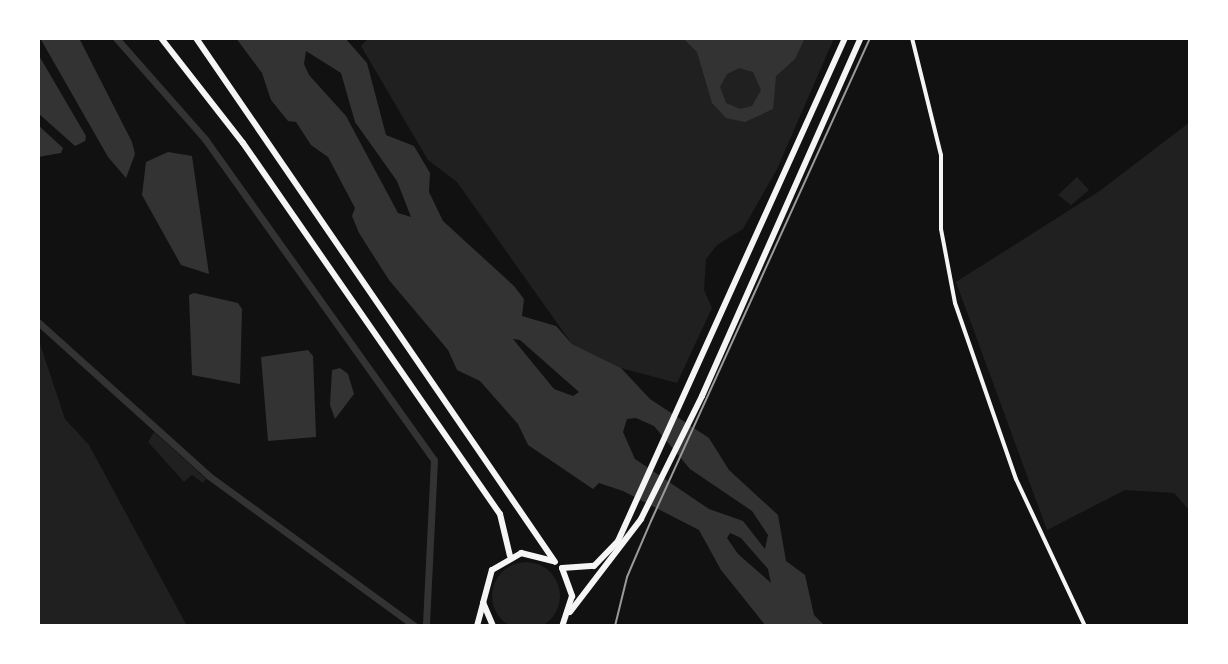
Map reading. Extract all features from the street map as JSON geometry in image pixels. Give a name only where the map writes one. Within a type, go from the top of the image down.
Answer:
[{"type":"main road","points":[[161,38],[243,143],[500,514],[510,556]]},
{"type":"main road","points":[[196,38],[562,568],[572,596],[570,612]]},
{"type":"main road","points":[[562,568],[578,570],[601,562],[630,514],[690,390],[845,38]]},
{"type":"main road","points":[[564,625],[570,612],[641,519],[702,396],[861,38]]},
{"type":"main road","points":[[827,82],[839,88]]},
{"type":"main road","points":[[477,626],[486,580],[510,556],[533,553],[555,562]]},
{"type":"main road","points":[[483,603],[493,626]]},
{"type":"street","points":[[912,38],[941,155],[941,229],[955,303],[1016,479],[1085,626]]},
{"type":"shaded area","points":[[40,38],[79,38],[132,142],[135,154],[126,178],[108,157]]},
{"type":"shaded area","points":[[236,38],[345,38],[367,63],[386,135],[414,146],[430,173],[429,192],[443,221],[514,286],[524,299],[522,316],[556,326],[572,344],[621,368],[650,399],[709,438],[729,470],[778,515],[786,561],[805,575],[814,615],[825,626],[766,626],[721,570],[699,530],[623,491],[599,483],[593,489],[528,445],[518,424],[480,381],[457,370],[448,350],[389,280],[359,233],[352,216],[355,208],[328,157],[311,145],[296,122],[288,121],[271,100],[262,73]],"holes":[[[306,51],[341,73],[355,122],[397,181],[411,217],[398,213],[346,116],[309,75],[304,64]],[[513,339],[520,340],[579,392],[573,396],[554,389]],[[636,418],[654,426],[690,469],[752,511],[768,535],[765,549],[743,521],[709,509],[635,459],[623,432],[627,419]],[[730,533],[741,538],[768,569],[771,583],[738,554],[727,538]]]},
{"type":"shaded area","points":[[369,38],[834,38],[777,169],[743,229],[717,245],[706,259],[704,290],[712,308],[677,383],[621,368],[572,344],[457,182],[428,160],[361,46]]},
{"type":"shaded area","points":[[683,38],[805,38],[795,59],[776,76],[773,109],[745,122],[726,118],[712,103],[697,52]],"holes":[[[739,68],[753,72],[761,90],[752,106],[740,109],[726,103],[720,87],[727,74]]]},
{"type":"shaded area","points":[[38,54],[86,136],[85,141],[75,146],[38,113]]},
{"type":"shaded area","points":[[1190,122],[1190,511],[1174,493],[1125,490],[1047,530],[956,282],[1101,190]]},
{"type":"shaded area","points":[[38,125],[63,148],[61,153],[38,157]]},
{"type":"shaded area","points":[[168,152],[192,156],[209,274],[181,265],[142,195],[146,162]]},
{"type":"shaded area","points":[[1077,177],[1089,190],[1071,205],[1058,195]]},
{"type":"shaded area","points":[[194,293],[238,303],[242,309],[240,384],[192,375],[189,295]]},
{"type":"shaded area","points":[[38,338],[65,419],[89,445],[187,626],[38,626]]},
{"type":"shaded area","points":[[308,350],[313,356],[316,437],[268,441],[261,357]]},
{"type":"shaded area","points":[[340,368],[348,374],[354,394],[335,419],[330,405],[332,370]]},
{"type":"shaded area","points":[[154,432],[206,479],[203,483],[192,475],[184,482],[148,442]]},
{"type":"shaded area","points":[[526,562],[550,572],[560,596],[550,620],[526,630],[502,620],[492,596],[502,572]]},
{"type":"waterway","points":[[116,38],[205,139],[434,460],[426,626]]},
{"type":"waterway","points":[[38,322],[209,476],[415,626]]},
{"type":"railway","points":[[615,626],[627,577],[651,521],[870,38]]}]
